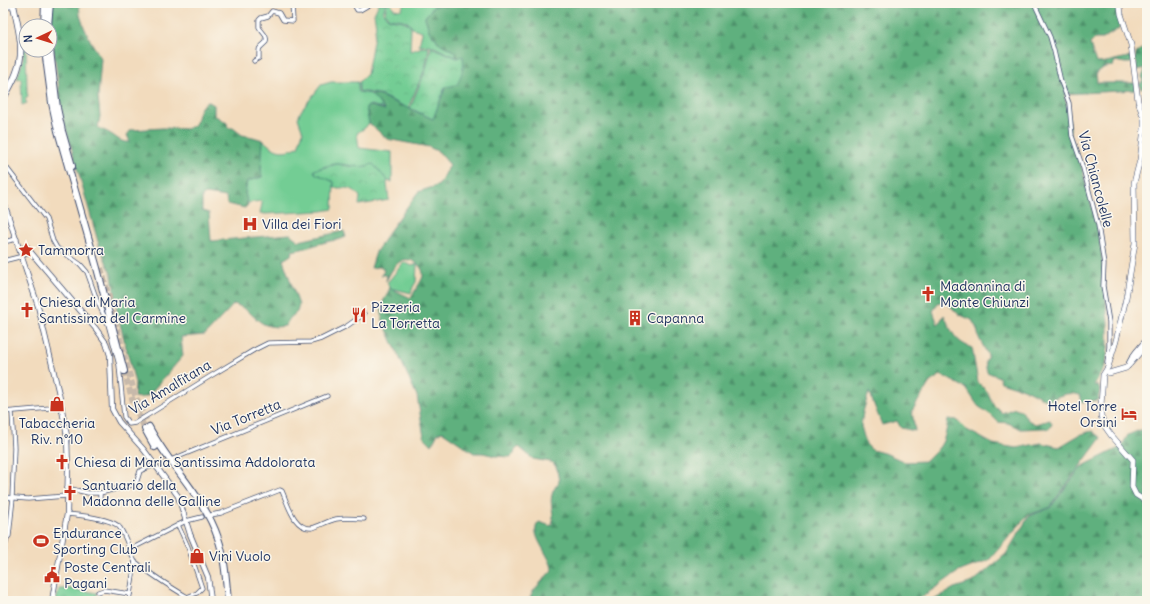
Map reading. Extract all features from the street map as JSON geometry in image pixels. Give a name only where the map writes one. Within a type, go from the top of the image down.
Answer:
[{"type":"highway","points":[[44,18],[45,3]]},
{"type":"highway","points":[[49,18],[50,3]]},
{"type":"highway","points":[[46,58],[52,103],[58,131],[93,253],[124,371]]},
{"type":"highway","points":[[51,58],[56,104],[62,131],[101,268]]},
{"type":"highway","points":[[224,601],[218,554],[208,522],[192,495],[156,448],[147,428],[194,493],[211,521],[222,554],[228,601]]},
{"type":"main road","points":[[1122,3],[1120,6],[1121,14],[1131,45],[1138,102],[1144,119],[1140,160],[1134,183],[1135,243],[1126,298],[1103,388],[1101,416],[1111,435],[1133,460],[1133,491],[1147,502]]},
{"type":"main road","points":[[3,99],[16,76],[20,59],[20,41],[13,5]]},
{"type":"main road","points":[[1107,373],[1120,370],[1128,366],[1147,344]]},
{"type":"main road","points":[[1147,513],[1147,529]]},
{"type":"street","points":[[254,61],[259,58],[260,45],[264,44],[267,40],[266,36],[258,27],[259,20],[268,16],[272,11],[279,13],[283,20],[293,21],[292,3]]},
{"type":"street","points":[[353,3],[357,10],[360,10],[372,3]]},
{"type":"street","name":"Via Chiancolelle","points":[[1034,3],[1050,37],[1061,82],[1068,102],[1072,136],[1098,225],[1104,264],[1103,286],[1109,322],[1107,373]]},
{"type":"street","points":[[3,8],[13,5]]},
{"type":"street","name":"Via Amalfitana","points":[[3,164],[46,219],[53,241],[57,248],[80,264],[87,272],[98,303],[108,324],[119,365],[124,417],[129,424],[135,423],[214,374],[268,343],[311,342],[321,339],[347,326],[364,314]]},
{"type":"street","points":[[3,200],[17,239],[25,252],[62,407],[67,436],[67,514],[52,601]]},
{"type":"street","points":[[3,242],[17,239]]},
{"type":"street","points":[[3,260],[25,252]]},
{"type":"street","points":[[25,252],[39,263],[96,329],[106,343],[110,355],[112,404],[114,414],[171,484],[178,496],[208,577],[211,601]]},
{"type":"street","points":[[1128,366],[1133,355],[1147,339]]},
{"type":"street","name":"Via Torretta","points":[[173,459],[327,396]]},
{"type":"street","points":[[3,412],[62,407]]},
{"type":"street","points":[[3,556],[10,528],[13,498],[14,448],[12,412]]},
{"type":"street","points":[[67,488],[88,493],[110,491],[136,484],[140,471],[152,466]]},
{"type":"street","points":[[211,515],[221,513],[280,490],[282,491],[292,514],[303,527],[311,528],[340,518],[364,519]]},
{"type":"street","points":[[100,493],[100,501]]},
{"type":"street","points":[[3,504],[4,497],[31,499],[51,496],[66,496]]},
{"type":"street","points":[[3,512],[5,527],[10,528]]},
{"type":"street","points":[[67,514],[100,519],[117,524],[121,529],[135,562],[152,576],[194,601]]},
{"type":"street","points":[[129,550],[186,521],[202,517]]},
{"type":"street","points":[[178,525],[188,547],[202,588],[187,597]]},
{"type":"street","points":[[98,592],[104,590],[130,597],[135,562]]},
{"type":"green space","points":[[52,3],[79,3],[80,15],[84,27],[101,58],[98,97],[100,116],[98,127],[121,141],[130,142],[127,135],[131,130],[163,128],[186,129],[195,125],[201,107],[209,102],[214,105],[214,115],[227,123],[228,128],[233,128],[242,135],[263,140],[262,177],[247,181],[245,193],[248,205],[245,208],[227,204],[226,197],[206,194],[202,196],[202,211],[209,213],[211,241],[290,234],[299,241],[344,231],[346,237],[292,251],[291,255],[283,260],[299,305],[297,312],[290,318],[285,326],[268,326],[257,320],[242,307],[234,304],[205,335],[181,337],[183,356],[149,395],[141,398],[134,397],[135,383],[117,312],[112,276],[99,245],[63,118],[55,58],[58,58],[58,18],[51,18]]},
{"type":"green space","points":[[379,3],[386,3],[383,13],[389,19],[403,21],[409,24],[411,29],[410,51],[422,47],[429,48],[425,69],[408,108],[378,94],[359,91],[359,82],[367,74],[376,25],[374,14]]},
{"type":"green space","points":[[387,3],[391,4],[394,9],[399,10],[402,9],[404,3],[451,3],[450,5],[434,6],[425,17],[430,33],[438,42],[455,52],[457,58],[430,45],[420,46],[422,31],[412,28],[406,21],[389,18],[385,13]]},
{"type":"green space","points":[[451,3],[1114,3],[1119,9],[1120,28],[1102,39],[1095,39],[1090,44],[1096,63],[1131,57],[1132,63],[1115,61],[1113,66],[1105,67],[1096,72],[1097,83],[1135,83],[1136,90],[1064,94],[1068,109],[1071,137],[1082,168],[1101,248],[1108,322],[1108,347],[1106,364],[1094,385],[1098,386],[1100,389],[1098,400],[1082,402],[1080,395],[1071,394],[1056,397],[1048,401],[1029,391],[1001,382],[999,377],[987,372],[985,362],[988,355],[972,320],[958,314],[947,303],[939,302],[933,311],[938,325],[944,315],[957,339],[972,348],[978,382],[987,391],[993,404],[1002,413],[1015,408],[1021,410],[1028,420],[1035,424],[1050,420],[1052,424],[1049,429],[1021,429],[1008,423],[998,422],[978,406],[966,388],[941,375],[930,382],[912,411],[915,431],[901,428],[897,421],[882,425],[869,392],[863,412],[861,426],[866,444],[872,450],[887,454],[905,462],[926,461],[931,456],[942,443],[946,433],[948,419],[957,420],[967,430],[993,444],[1016,448],[1041,443],[1059,447],[1081,434],[1092,431],[1101,438],[1049,508],[1028,515],[989,560],[958,572],[916,601],[528,601],[534,590],[552,570],[551,564],[538,539],[536,527],[539,522],[551,526],[553,521],[551,501],[554,489],[559,482],[557,469],[551,462],[533,459],[519,447],[510,457],[496,456],[483,453],[474,453],[443,432],[438,433],[432,445],[424,437],[417,396],[383,321],[381,306],[390,288],[411,298],[423,276],[423,272],[413,261],[405,260],[396,265],[386,281],[387,275],[381,275],[384,271],[382,267],[371,268],[376,252],[418,192],[439,185],[450,165],[439,152],[429,147],[387,139],[369,123],[366,107],[371,106],[385,110],[371,94],[378,95],[433,119],[457,58],[455,52],[438,42],[430,33],[425,17],[434,6],[450,5]]},
{"type":"green space","points":[[431,47],[457,58],[463,56],[462,71],[457,85],[445,87],[433,119],[410,108],[426,69]]},
{"type":"green space","points":[[1141,49],[1145,50],[1147,61],[1147,86],[1146,88],[1141,89],[1139,84],[1143,82],[1142,76],[1146,68],[1137,70],[1135,67],[1137,63],[1135,59],[1136,53]]},
{"type":"green space","points":[[23,58],[26,58],[28,96],[25,100],[27,103],[22,105],[21,78],[17,79]]},
{"type":"green space","points":[[331,82],[358,82],[358,92],[371,94],[385,109],[371,105],[366,107],[369,123],[365,128],[357,133],[359,148],[392,152],[392,182],[388,181],[373,164],[363,167],[342,164],[331,165],[315,170],[315,173],[334,182],[333,209],[322,211],[260,213],[262,204],[261,201],[247,203],[245,194],[247,181],[262,177],[263,140],[276,150],[280,151],[298,147],[303,132],[298,118],[301,111],[321,85]]},
{"type":"green space","points":[[337,164],[360,167],[373,164],[388,181],[389,200],[359,205],[360,197],[355,191],[348,188],[334,188],[334,182],[315,173],[314,170]]},
{"type":"green space","points":[[404,262],[412,266],[417,264],[416,282],[411,293],[390,288],[387,283]]},
{"type":"green space","points":[[1140,430],[1147,431],[1147,601],[932,601],[954,588],[973,582],[1006,554],[1029,516],[1050,508],[1081,467],[1121,447],[1128,435]]},
{"type":"green space","points":[[66,588],[97,593],[96,601],[56,601],[59,589]]},
{"type":"tunnel","points":[[101,268],[135,395],[149,427]]},
{"type":"tunnel","points":[[124,371],[134,405],[145,429]]},
{"type":"tunnel","points":[[153,466],[170,460]]},
{"type":"place","name":"Villa dei Fiori","points":[[250,224]]},
{"type":"place","name":"Tammorra","points":[[26,250]]},
{"type":"place","name":"Madonnina di Monte Chiunzi","points":[[928,294]]},
{"type":"place","name":"Chiesa di Maria Santissima del Carmine","points":[[27,310]]},
{"type":"place","name":"Pizzeria La Torretta","points":[[359,315]]},
{"type":"place","name":"Capanna","points":[[635,318]]},
{"type":"place","name":"Tabaccheria Riv. n°10","points":[[57,404]]},
{"type":"place","name":"Hotel Torre Orsini","points":[[1129,414]]},
{"type":"place","name":"Chiesa di Maria Santissima Addolorata","points":[[62,462]]},
{"type":"place","name":"Santuario della Madonna delle Galline","points":[[70,493]]},
{"type":"place","name":"Endurance Sporting Club","points":[[41,541]]},
{"type":"place","name":"Vini Vuolo","points":[[197,556]]},
{"type":"place","name":"Poste Centrali Pagani","points":[[52,575]]}]
